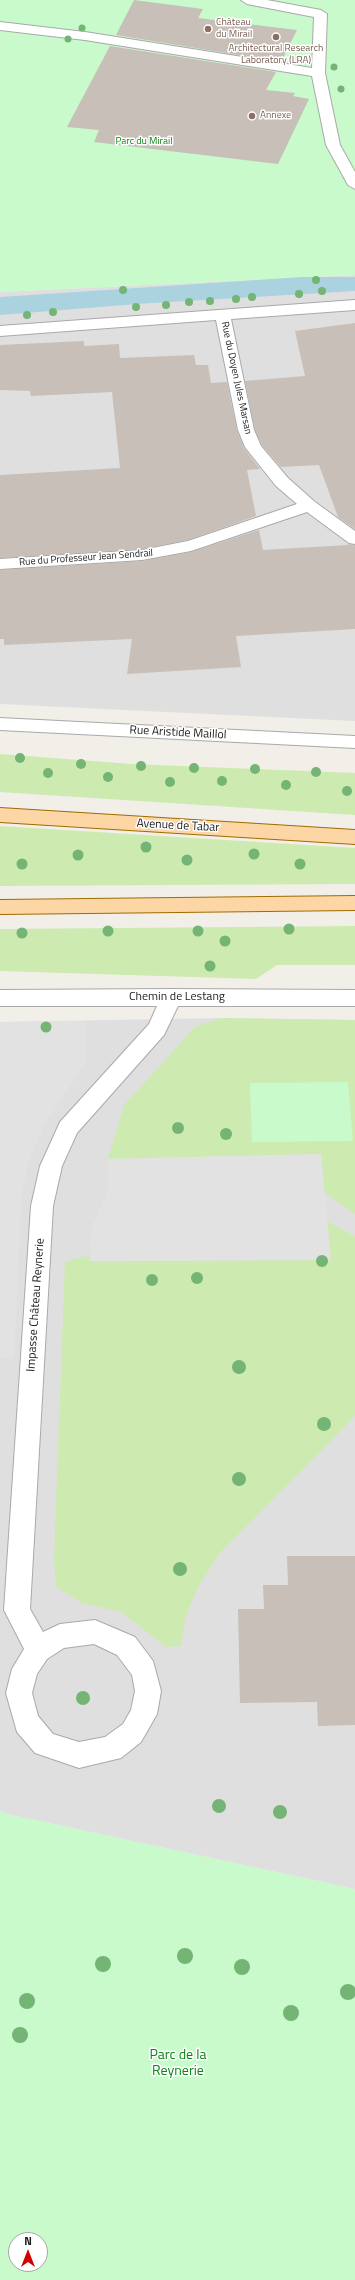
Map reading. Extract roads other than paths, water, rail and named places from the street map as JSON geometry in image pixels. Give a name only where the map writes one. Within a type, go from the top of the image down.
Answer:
[{"type":"main road","name":"Avenue de Tabar","points":[[0,815],[355,837]]},
{"type":"main road","points":[[0,907],[355,903]]},
{"type":"street","points":[[247,0],[321,14],[318,73],[333,145],[355,185]]},
{"type":"street","points":[[0,26],[85,36],[318,73]]},
{"type":"street","points":[[0,331],[355,305]]},
{"type":"street","name":"Rue du Doyen Jules Marsan","points":[[222,314],[246,430],[253,447],[282,482],[309,506],[355,539]]},
{"type":"street","name":"Rue du Professeur Jean Sendrail","points":[[0,564],[142,555],[191,546],[309,506]]},
{"type":"street","name":"Rue Aristide Maillol","points":[[0,724],[355,742]]},
{"type":"street","name":"Impasse Château Reynerie","points":[[38,1650],[17,1610],[42,1206],[45,1191],[51,1166],[68,1128],[157,1029],[172,997]]},
{"type":"street","name":"Chemin de Lestang","points":[[0,998],[355,998]]},
{"type":"street","points":[[95,1632],[126,1646],[144,1670],[148,1691],[144,1714],[132,1733],[111,1749],[78,1755],[45,1744],[26,1723],[19,1693],[25,1669],[38,1650],[60,1636],[95,1632]]},
{"type":"water","points":[[302,277],[355,277],[355,291],[137,304],[0,315],[0,297]]},
{"type":"place","name":"Château du Mirail","points":[[208,29]]},
{"type":"place","name":"Architectural Research Laboratory (LRA)","points":[[276,37]]},
{"type":"place","name":"Annexe","points":[[252,116]]},
{"type":"park label","name":"Parc du Mirail","points":[[144,142]]},
{"type":"park label","name":"Parc de la Reynerie","points":[[178,2064]]}]
